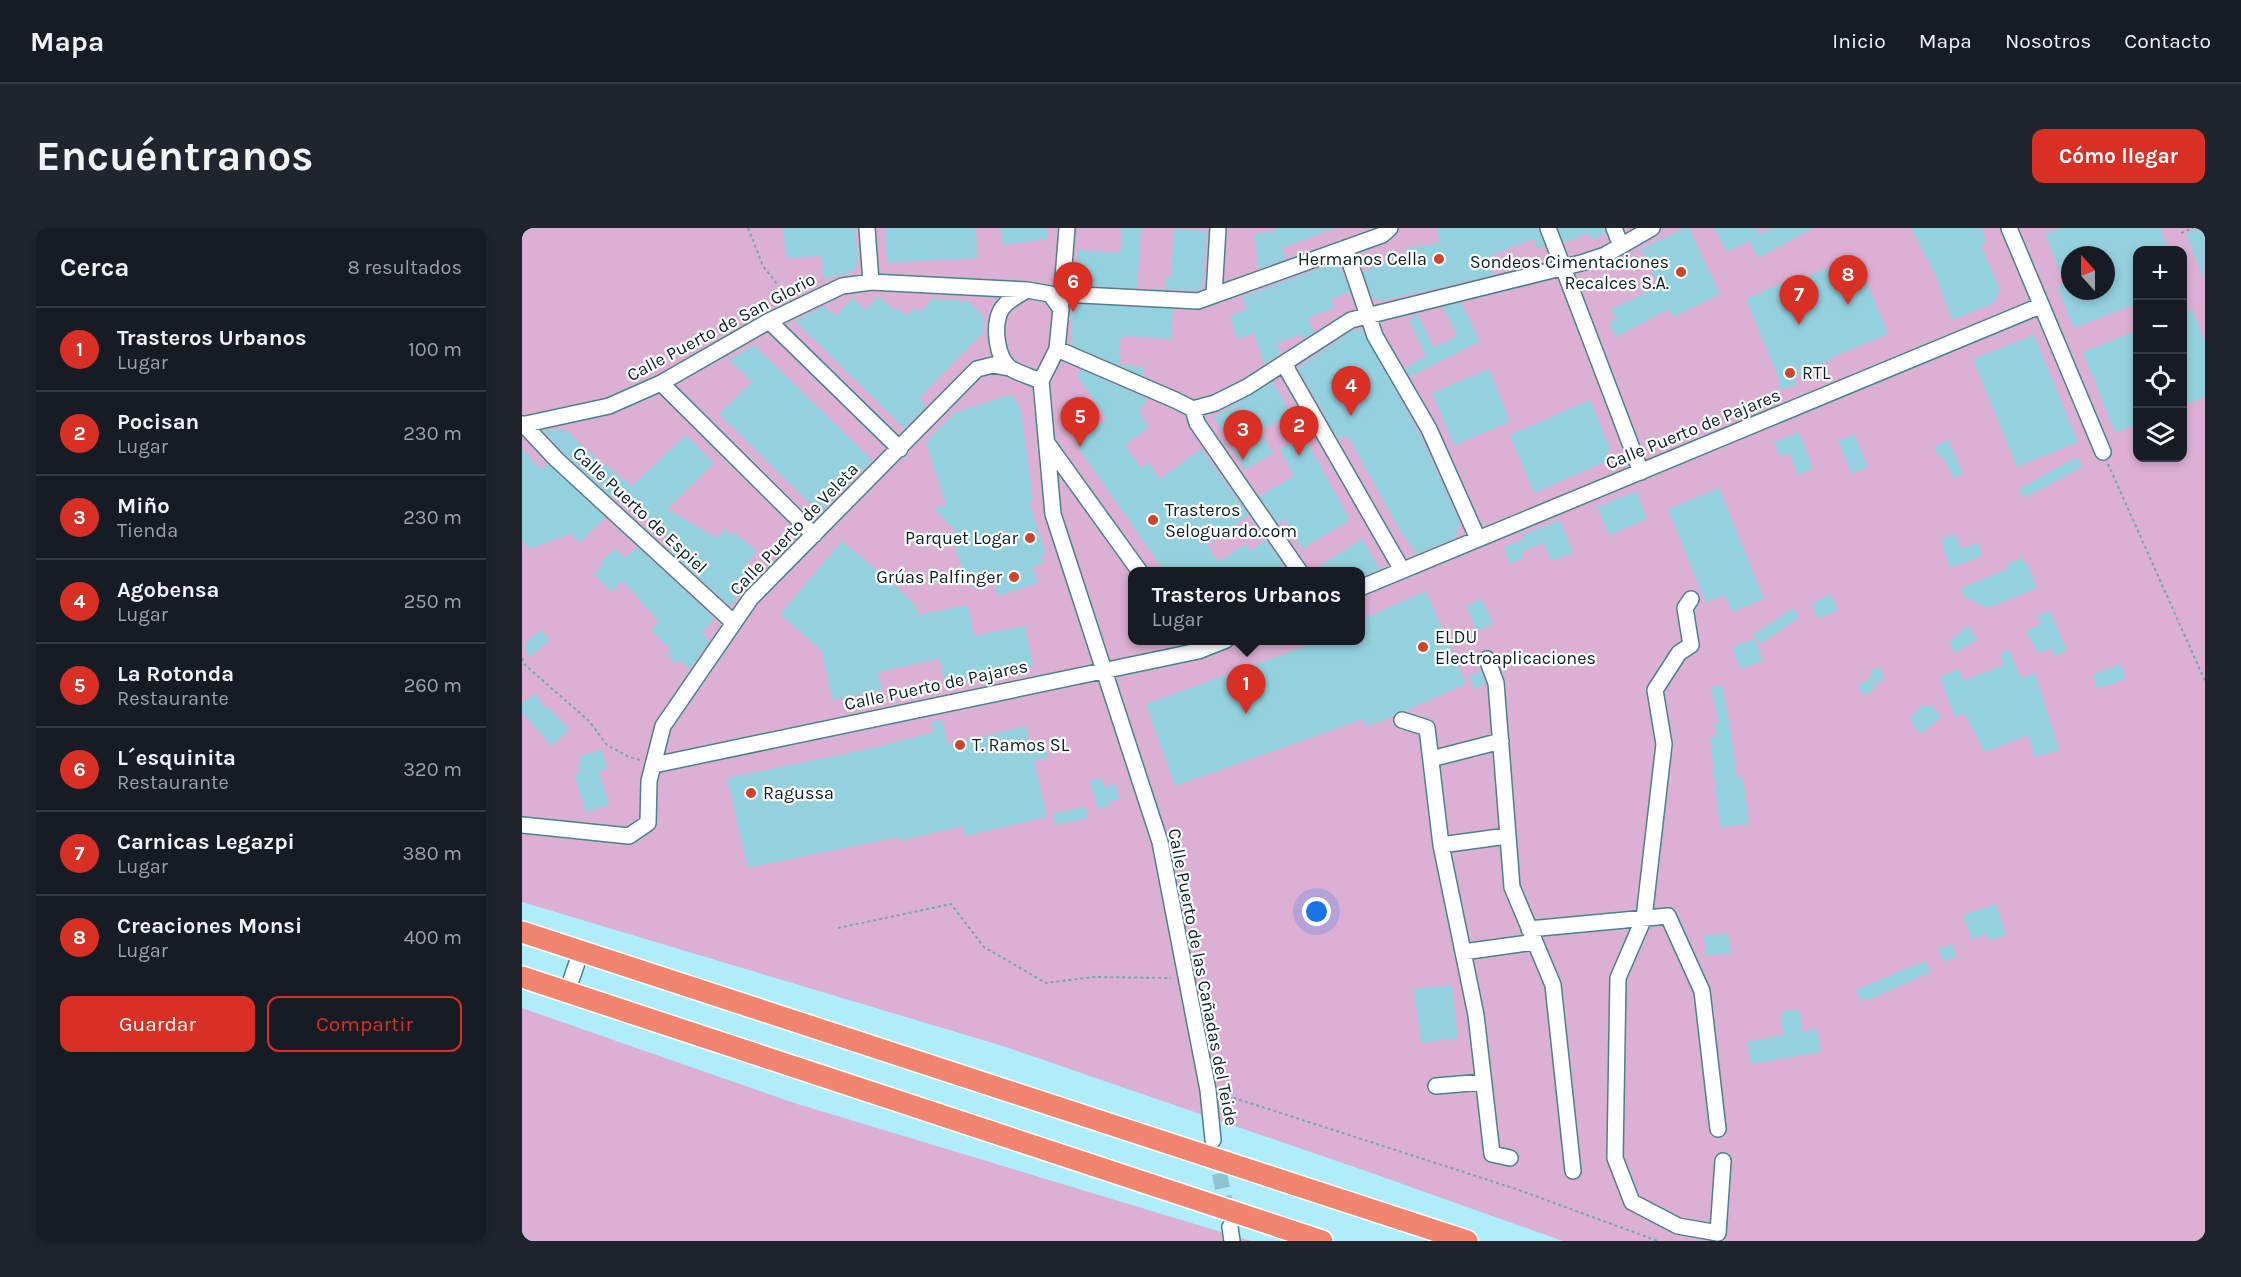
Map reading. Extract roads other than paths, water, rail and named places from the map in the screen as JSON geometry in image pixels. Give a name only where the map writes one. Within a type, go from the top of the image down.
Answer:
[{"type":"highway","points":[[522,932],[1467,1241]]},
{"type":"highway","points":[[522,977],[1322,1241]]},
{"type":"street","points":[[867,228],[871,282]]},
{"type":"street","points":[[1064,270],[1056,283],[1034,290],[1008,303],[1000,312],[997,339],[1001,354],[1009,368],[1041,381],[1057,349],[1064,270],[1067,228]]},
{"type":"street","points":[[1214,295],[1218,228]]},
{"type":"street","points":[[1034,290],[1050,294],[1061,302],[1198,301],[1382,235],[1390,228]]},
{"type":"street","points":[[1548,228],[1641,472]]},
{"type":"street","points":[[1614,228],[1621,246]]},
{"type":"street","points":[[1193,410],[1215,403],[1247,387],[1352,320],[1367,314],[1581,263],[1621,246],[1652,228]]},
{"type":"street","points":[[2009,228],[2103,452]]},
{"type":"street","points":[[1345,248],[1375,336],[1429,429],[1478,539]]},
{"type":"street","name":"Calle Puerto de San Glorio","points":[[522,424],[609,406],[661,383],[769,321],[842,286],[871,282],[1034,290]]},
{"type":"street","points":[[977,287],[1000,312]]},
{"type":"street","name":"Calle Puerto de Pajares","points":[[1365,586],[2040,306]]},
{"type":"street","points":[[769,321],[900,449]]},
{"type":"street","points":[[1057,349],[1193,410],[1197,423],[1297,567]]},
{"type":"street","points":[[1286,362],[1288,371],[1402,570]]},
{"type":"street","name":"Calle Puerto de Veleta","points":[[522,825],[629,836],[648,823],[649,781],[663,726],[751,598],[977,369],[993,365],[1009,368]]},
{"type":"street","name":"Calle Puerto de las Cañadas del Teide","points":[[1041,381],[1053,514],[1160,842],[1208,1090],[1213,1140]]},
{"type":"street","points":[[661,383],[814,535]]},
{"type":"street","name":"Calle Puerto de Espiel","points":[[522,424],[557,460],[734,623]]},
{"type":"street","points":[[1046,442],[1136,567]]},
{"type":"street","points":[[1691,598],[1685,608],[1691,645],[1679,653],[1655,690],[1664,744],[1644,918],[1618,978],[1616,1158],[1632,1202],[1678,1226],[1718,1233],[1722,1161]]},
{"type":"street","name":"Calle Puerto de Pajares","points":[[654,765],[1105,669],[1194,646]]},
{"type":"street","points":[[1487,659],[1496,683],[1512,887],[1553,985],[1573,1171]]},
{"type":"street","points":[[1402,720],[1427,728],[1441,845],[1476,1015],[1492,1154],[1510,1158]]},
{"type":"street","points":[[1431,759],[1501,741]]},
{"type":"street","points":[[1441,845],[1507,836]]},
{"type":"street","points":[[1463,952],[1532,935],[1668,916],[1702,991],[1718,1129]]},
{"type":"street","points":[[567,992],[580,951]]},
{"type":"street","points":[[1436,1086],[1483,1082]]},
{"type":"tunnel","points":[[1215,1151],[1228,1216]]},
{"type":"place","name":"Hermanos Cella","points":[[1439,259]]},
{"type":"place","name":"Sondeos Cimentaciones Recalces S.A.","points":[[1681,272]]},
{"type":"place","name":"Creaciones Monsi","points":[[1848,305]]},
{"type":"place","name":"L´esquinita","points":[[1073,312]]},
{"type":"place","name":"Carnicas Legazpi","points":[[1799,325]]},
{"type":"place","name":"RTL","points":[[1790,373]]},
{"type":"place","name":"Agobensa","points":[[1351,416]]},
{"type":"place","name":"La Rotonda","points":[[1080,447]]},
{"type":"place","name":"Pocisan","points":[[1299,456]]},
{"type":"place","name":"Miño","points":[[1243,460]]},
{"type":"place","name":"Trasteros Seloguardo.com","points":[[1153,520]]},
{"type":"place","name":"Parquet Logar","points":[[1030,538]]},
{"type":"place","name":"Grúas Palfinger","points":[[1014,577]]},
{"type":"place","name":"ELDU Electroaplicaciones","points":[[1423,647]]},
{"type":"place","name":"Trasteros Urbanos","points":[[1246,714]]},
{"type":"place","name":"T. Ramos SL","points":[[960,745]]},
{"type":"place","name":"Ragussa","points":[[751,793]]}]
